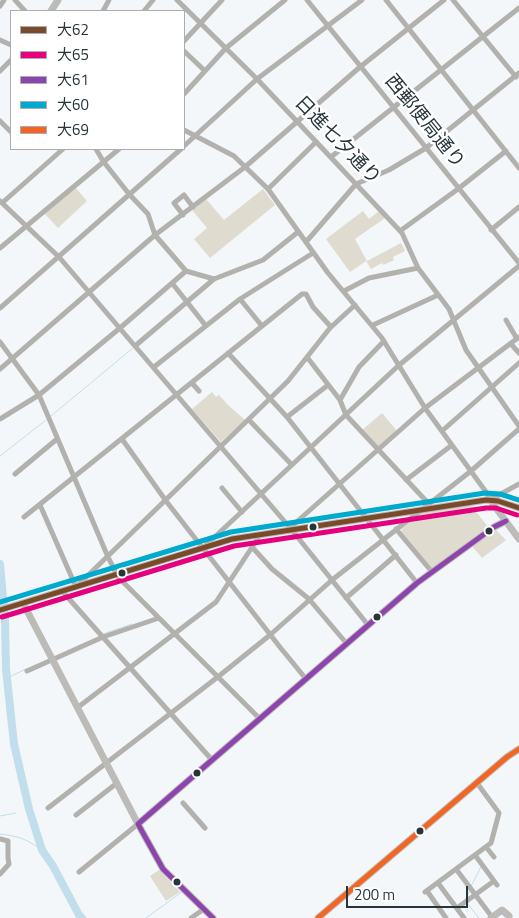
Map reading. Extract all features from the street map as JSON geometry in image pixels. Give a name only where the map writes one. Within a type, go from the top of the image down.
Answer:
[{"type":"street","points":[[0,6],[4,0]]},
{"type":"street","points":[[15,0],[24,10]]},
{"type":"street","points":[[145,10],[153,0]]},
{"type":"street","name":"日進七夕通り","points":[[177,0],[257,79],[400,231],[418,268],[449,309],[466,350],[519,426]]},
{"type":"street","points":[[185,40],[222,0]]},
{"type":"street","points":[[185,93],[226,48],[285,0]]},
{"type":"street","name":"西郵便局通り","points":[[307,0],[519,265]]},
{"type":"street","points":[[185,145],[257,79],[362,0]]},
{"type":"street","points":[[386,0],[519,168]]},
{"type":"street","points":[[0,369],[155,235],[245,168],[360,67],[444,0]]},
{"type":"street","points":[[306,242],[356,184],[389,170],[426,148],[518,75],[453,0]]},
{"type":"street","points":[[331,157],[519,8]]},
{"type":"street","points":[[185,51],[206,71]]},
{"type":"street","points":[[0,72],[10,61]]},
{"type":"street","points":[[0,121],[10,131]]},
{"type":"street","points":[[185,131],[234,156],[268,189],[313,253],[373,325],[424,408],[519,539]]},
{"type":"street","points":[[268,189],[316,142]]},
{"type":"street","points":[[62,150],[1,202],[59,257],[291,529],[368,625]]},
{"type":"street","points":[[97,150],[129,194],[148,214],[155,235],[186,271],[214,279]]},
{"type":"street","points":[[0,248],[118,150]]},
{"type":"street","points":[[0,308],[180,150]]},
{"type":"street","points":[[400,231],[506,151]]},
{"type":"street","points":[[183,215],[174,203],[184,195],[193,207]]},
{"type":"street","points":[[491,230],[519,207]]},
{"type":"street","points":[[135,346],[214,279],[263,260],[298,232]]},
{"type":"street","points":[[60,246],[66,251]]},
{"type":"street","points":[[154,367],[240,299],[313,253]]},
{"type":"street","points":[[203,547],[398,366],[519,265]]},
{"type":"street","points":[[344,292],[369,278],[418,268]]},
{"type":"street","points":[[0,420],[39,395],[186,271]]},
{"type":"street","points":[[172,283],[206,326]]},
{"type":"street","points":[[24,517],[304,293],[313,308],[331,327]]},
{"type":"street","points":[[373,325],[438,295]]},
{"type":"street","points":[[240,299],[262,326]]},
{"type":"street","points":[[76,587],[288,381],[331,327],[355,305]]},
{"type":"street","points":[[291,529],[339,483],[424,408],[512,344],[518,338],[506,320]]},
{"type":"street","points":[[340,400],[359,367],[384,341]]},
{"type":"street","points":[[0,342],[39,395],[116,575],[260,719]]},
{"type":"street","points":[[512,344],[519,353]]},
{"type":"street","points":[[228,353],[288,417],[417,583]]},
{"type":"street","points":[[307,357],[340,400],[346,415],[429,504]]},
{"type":"street","points":[[442,431],[519,363]]},
{"type":"street","points":[[192,383],[199,391]]},
{"type":"street","points":[[288,417],[328,385]]},
{"type":"street","points":[[249,420],[292,466]]},
{"type":"street","points":[[48,808],[270,635],[309,599],[471,471],[519,429]]},
{"type":"street","points":[[122,438],[166,501],[306,679]]},
{"type":"street","points":[[16,474],[57,439]]},
{"type":"street","points":[[406,480],[452,445]]},
{"type":"street","points":[[0,610],[232,539],[366,517],[490,500],[519,484]]},
{"type":"street","points":[[222,488],[242,512]]},
{"type":"street","points":[[490,500],[519,508]]},
{"type":"street","points":[[40,505],[76,587]]},
{"type":"street","points":[[79,872],[138,824],[417,583],[494,527],[506,522]]},
{"type":"street","points":[[396,529],[432,572]]},
{"type":"street","points":[[77,708],[216,602],[260,534]]},
{"type":"street","points":[[252,547],[272,569],[309,599],[346,644]]},
{"type":"street","points":[[346,598],[396,555]]},
{"type":"street","points":[[62,591],[212,760]]},
{"type":"street","points":[[23,603],[106,764],[163,869],[213,918]]},
{"type":"street","points":[[27,671],[103,637],[159,618]]},
{"type":"street","points":[[318,918],[507,757],[519,749]]},
{"type":"street","points":[[446,918],[426,892],[491,843],[499,812],[477,783]]},
{"type":"street","points":[[76,815],[117,784]]},
{"type":"street","points":[[183,804],[204,828]]},
{"type":"street","points":[[0,839],[8,840],[9,864],[0,874]]},
{"type":"street","points":[[486,846],[494,857]]},
{"type":"street","points":[[457,908],[475,894],[495,883],[475,855]]},
{"type":"street","points":[[456,869],[495,917],[502,910],[509,916]]},
{"type":"street","points":[[438,883],[464,918]]},
{"type":"street","points":[[191,918],[204,909]]},
{"type":"shaded area","points":[[74,186],[87,201],[58,228],[43,212]]},
{"type":"shaded area","points":[[263,189],[275,205],[210,258],[194,239],[207,228],[192,210],[206,199],[224,220]]},
{"type":"shaded area","points":[[363,211],[369,219],[379,211],[385,218],[355,239],[367,261],[401,243],[405,251],[393,257],[394,260],[383,265],[382,263],[371,269],[366,261],[350,272],[326,239]]},
{"type":"shaded area","points":[[212,392],[216,397],[219,395],[245,420],[221,442],[192,409]]},
{"type":"shaded area","points":[[382,413],[397,431],[377,449],[361,431]]},
{"type":"shaded area","points":[[471,505],[488,527],[433,568],[401,532],[423,511]]},
{"type":"shaded area","points":[[495,529],[506,540],[482,558],[472,546]]},
{"type":"shaded area","points":[[159,870],[180,892],[166,901],[150,876]]},
{"type":"waterway","points":[[51,416],[133,348]]},
{"type":"waterway","points":[[0,456],[46,420]]},
{"type":"waterway","points":[[0,564],[5,620],[6,669],[14,744],[29,809],[42,850],[82,918]]},
{"type":"waterway","points":[[103,634],[132,624]]},
{"type":"waterway","points":[[7,678],[26,669]]},
{"type":"waterway","points":[[0,816],[16,813]]},
{"type":"waterway","points":[[0,834],[22,839],[42,850]]},
{"type":"waterway","points":[[471,886],[481,867]]},
{"type":"waterway","points":[[465,900],[470,890]]},
{"type":"waterway","points":[[146,918],[182,892]]},
{"type":"waterway","points":[[467,903],[479,918]]},
{"type":"transit line","name":"大60","points":[[0,602],[231,532],[485,493],[500,494],[519,500]]},
{"type":"transit line","name":"大62","points":[[0,610],[232,539],[486,500],[498,501],[519,508]]},
{"type":"transit line","name":"大65","points":[[2,617],[234,546],[486,508],[496,508],[517,515]]},
{"type":"transit line","name":"大61","points":[[213,918],[163,869],[138,824],[417,583],[494,527],[506,521]]},
{"type":"transit line","name":"大69","points":[[318,918],[507,757],[519,749]]}]
